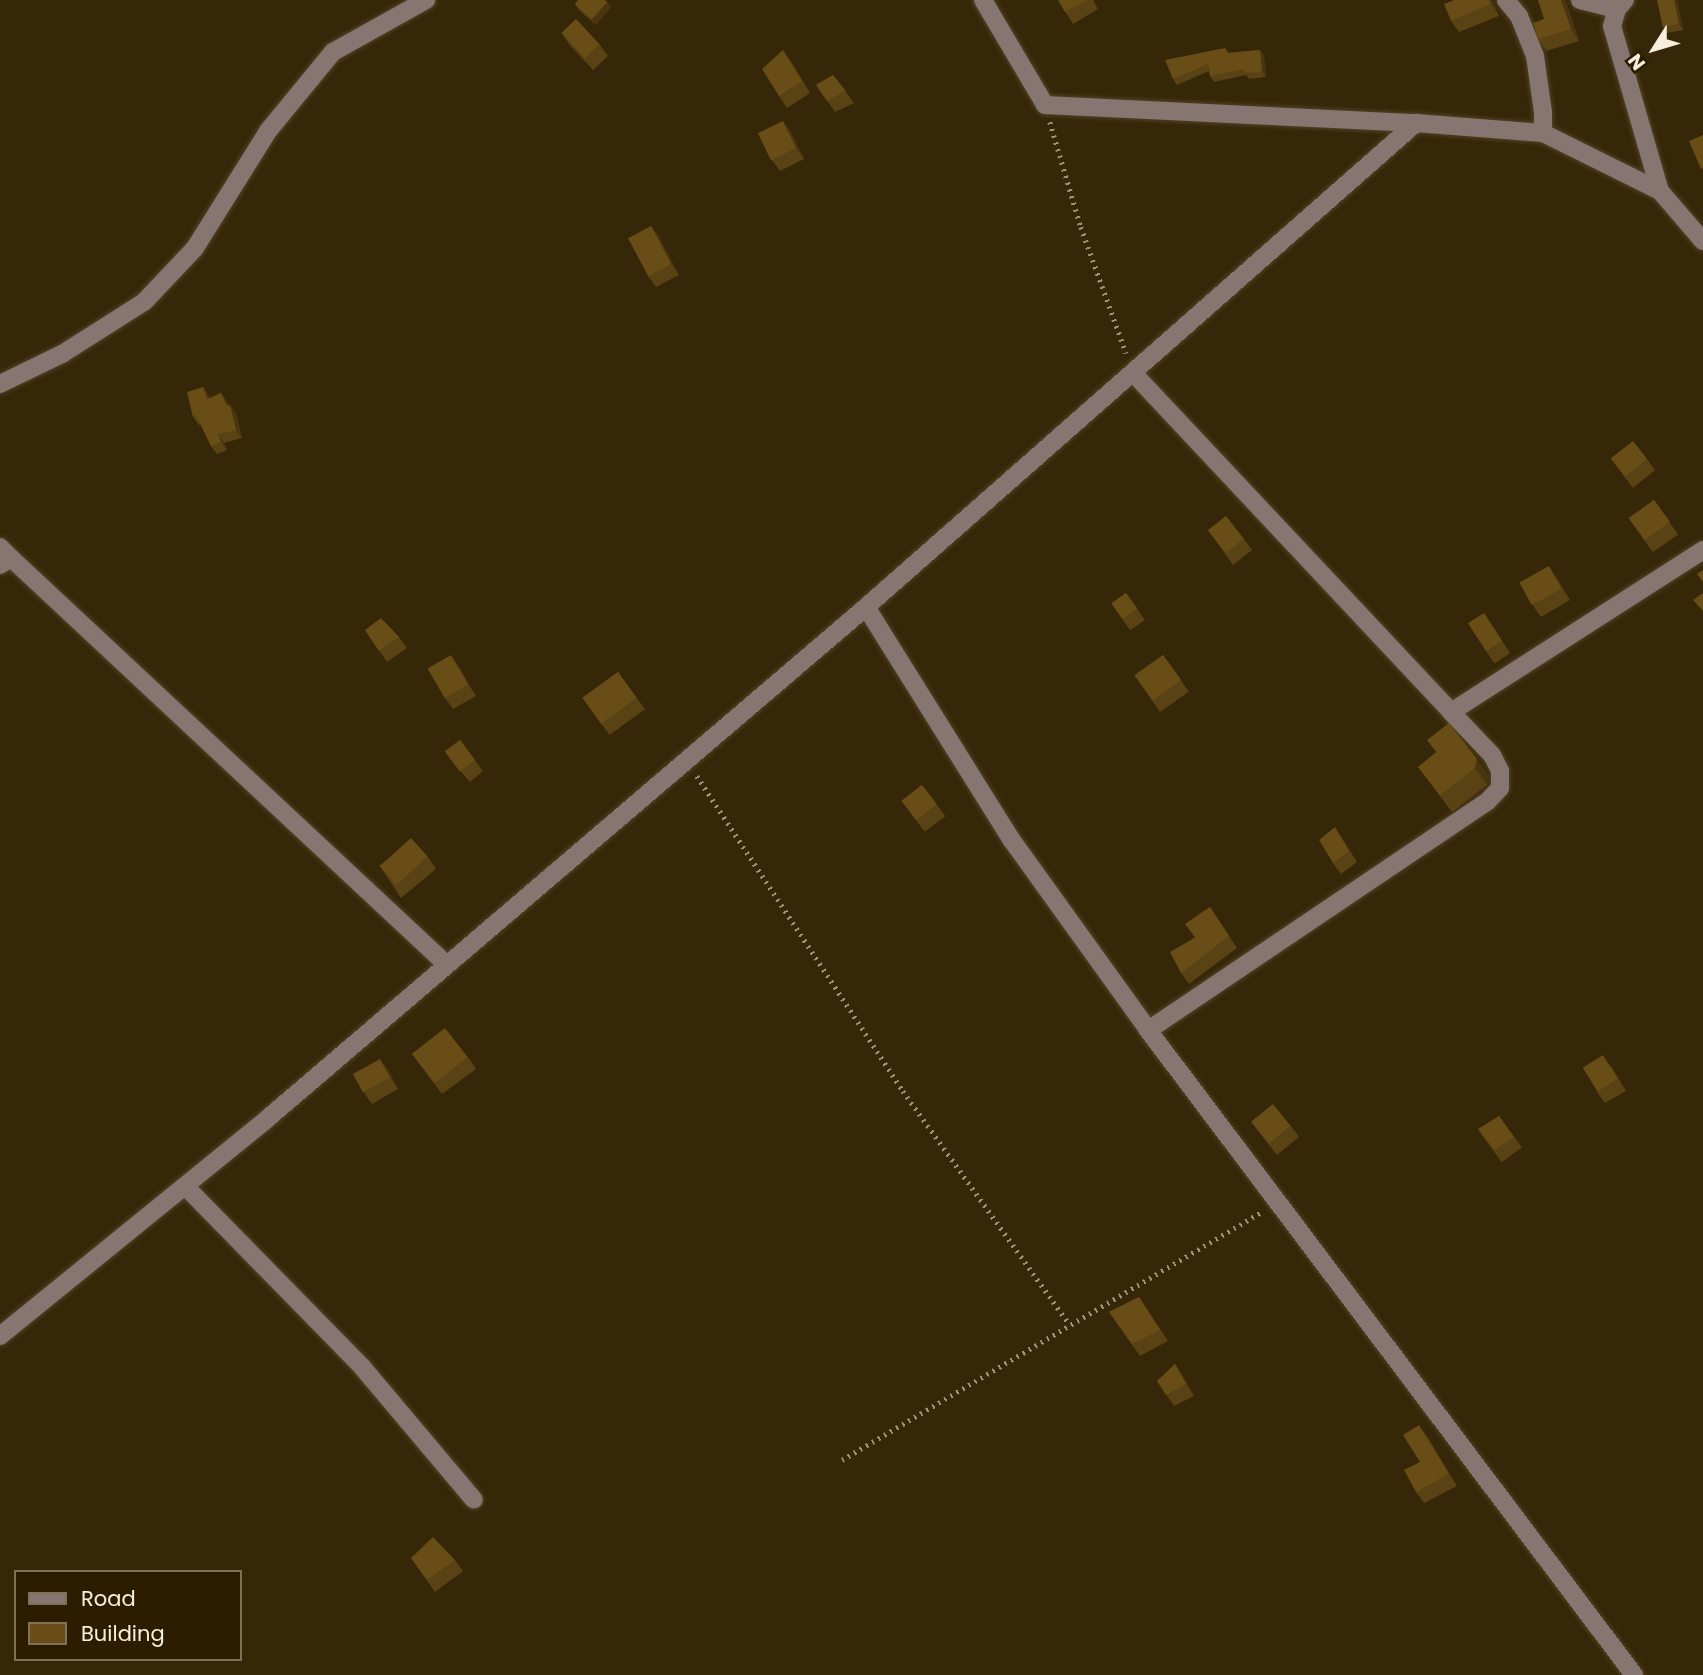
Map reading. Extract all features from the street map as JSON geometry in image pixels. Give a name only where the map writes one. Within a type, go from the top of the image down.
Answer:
[{"type":"street","points":[[0,384],[62,354],[144,302],[195,248],[268,131],[333,52],[426,0]]},
{"type":"street","points":[[983,0],[1045,105],[1416,123],[1543,133],[1660,191],[1703,241]]},
{"type":"street","points":[[1506,0],[1519,16],[1535,55],[1543,112],[1543,133]]},
{"type":"street","points":[[1580,0],[1621,4],[1612,26],[1660,191]]},
{"type":"street","points":[[0,1336],[186,1187],[866,607],[1134,374],[1416,123]]},
{"type":"street","points":[[1134,374],[1492,755],[1500,771],[1500,788],[1488,801],[1148,1030]]},
{"type":"street","points":[[1451,712],[1703,550]]},
{"type":"street","points":[[4,557],[447,965]]},
{"type":"street","points":[[866,607],[1011,839],[1148,1030],[1634,1675]]},
{"type":"street","points":[[186,1187],[363,1368],[474,1500]]},
{"type":"path","points":[[1045,105],[1081,227],[1134,374]]},
{"type":"path","points":[[686,760],[903,1091],[1070,1325]]},
{"type":"path","points":[[842,1460],[1279,1202]]},
{"type":"building","points":[[578,0],[607,2],[592,19],[575,4]]},
{"type":"building","points":[[1058,0],[1087,0],[1065,12]]},
{"type":"building","points":[[1454,0],[1489,0],[1491,4],[1451,21],[1444,4]]},
{"type":"building","points":[[1538,0],[1561,0],[1571,29],[1538,39],[1533,23],[1544,19]]},
{"type":"building","points":[[1657,0],[1674,0],[1679,24],[1663,27]]},
{"type":"building","points":[[576,19],[600,45],[585,58],[561,33]]},
{"type":"building","points":[[1225,48],[1227,53],[1260,50],[1262,72],[1245,73],[1244,69],[1210,76],[1208,64],[1173,79],[1165,60]]},
{"type":"building","points":[[783,50],[802,81],[779,96],[762,69]]},
{"type":"building","points":[[833,75],[846,91],[827,101],[816,85]]},
{"type":"building","points":[[783,121],[796,148],[771,160],[758,133]]},
{"type":"building","points":[[1703,135],[1703,168],[1701,169],[1689,141]]},
{"type":"building","points":[[651,226],[671,264],[648,276],[628,238]]},
{"type":"building","points":[[203,387],[207,399],[221,393],[227,406],[230,405],[236,430],[218,434],[221,442],[211,446],[196,415],[193,417],[187,392]]},
{"type":"building","points":[[1633,441],[1647,459],[1625,476],[1611,458]]},
{"type":"building","points":[[1654,500],[1670,522],[1645,540],[1629,518]]},
{"type":"building","points":[[1226,516],[1244,539],[1226,553],[1208,530]]},
{"type":"building","points":[[1549,566],[1562,589],[1532,605],[1519,582]]},
{"type":"building","points":[[1703,570],[1703,582],[1697,574]]},
{"type":"building","points":[[1126,593],[1137,608],[1123,619],[1111,604]]},
{"type":"building","points":[[1703,593],[1703,611],[1693,600]]},
{"type":"building","points":[[1484,613],[1502,641],[1486,651],[1468,623]]},
{"type":"building","points":[[381,618],[399,637],[379,651],[365,630]]},
{"type":"building","points":[[451,655],[468,684],[445,698],[428,668]]},
{"type":"building","points":[[1163,655],[1181,680],[1153,701],[1135,676]]},
{"type":"building","points":[[618,672],[637,698],[601,724],[582,698]]},
{"type":"building","points":[[1449,723],[1477,759],[1475,768],[1440,795],[1418,767],[1437,752],[1427,740]]},
{"type":"building","points":[[460,740],[475,760],[460,771],[445,751]]},
{"type":"building","points":[[922,785],[937,804],[916,820],[902,801]]},
{"type":"building","points":[[1335,827],[1349,851],[1333,863],[1319,840]]},
{"type":"building","points":[[411,838],[428,857],[397,885],[380,866]]},
{"type":"building","points":[[1210,907],[1229,936],[1181,973],[1170,952],[1196,937],[1185,924]]},
{"type":"building","points":[[445,1028],[468,1057],[435,1083],[412,1054]]},
{"type":"building","points":[[1603,1055],[1618,1079],[1597,1091],[1583,1068]]},
{"type":"building","points":[[380,1059],[390,1077],[363,1092],[353,1074]]},
{"type":"building","points":[[1273,1104],[1291,1126],[1269,1143],[1251,1122]]},
{"type":"building","points":[[1499,1116],[1514,1137],[1495,1150],[1478,1129]]},
{"type":"building","points":[[1139,1297],[1160,1330],[1132,1344],[1109,1312]]},
{"type":"building","points":[[1175,1364],[1186,1384],[1166,1395],[1157,1381]]},
{"type":"building","points":[[1419,1425],[1449,1474],[1416,1492],[1404,1470],[1420,1462],[1403,1435]]},
{"type":"building","points":[[433,1537],[455,1560],[427,1580],[411,1558]]}]
